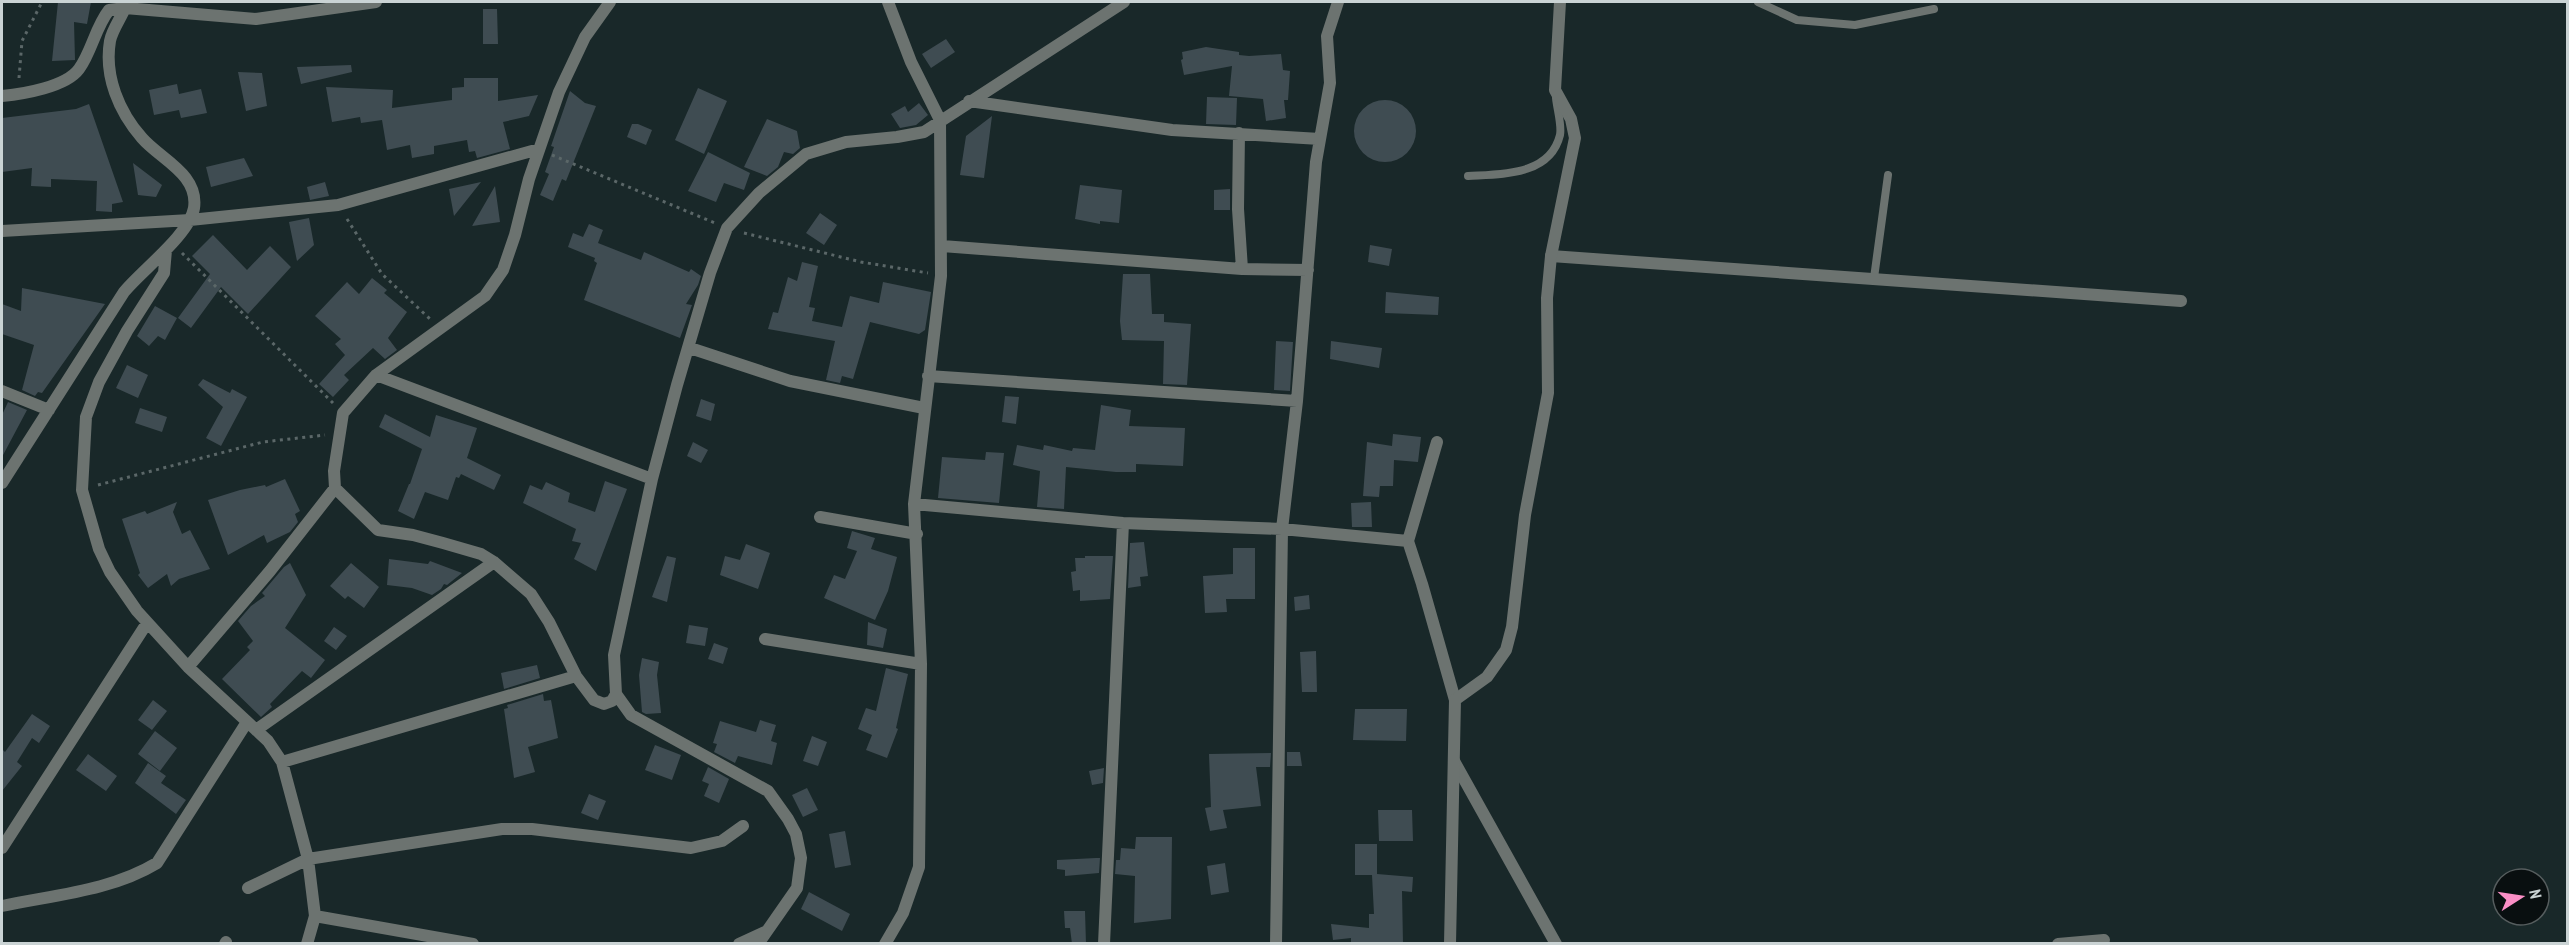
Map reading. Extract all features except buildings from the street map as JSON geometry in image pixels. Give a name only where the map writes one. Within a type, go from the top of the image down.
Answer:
[{"type":"street","points":[[2,96],[68,80],[80,68],[102,18],[109,10],[125,8],[256,19],[376,2]]},
{"type":"street","points":[[188,667],[270,571],[335,488],[334,471],[342,413],[376,375],[485,296],[503,270],[515,235],[529,179],[560,92],[585,37],[610,2]]},
{"type":"street","points":[[885,944],[903,913],[919,867],[921,664],[914,504],[941,276],[942,246],[940,120],[912,62],[888,2]]},
{"type":"street","points":[[758,944],[797,888],[801,858],[796,834],[768,791],[631,715],[616,694],[614,655],[652,479],[710,273],[727,228],[759,193],[806,154],[846,142],[924,132],[1124,2]]},
{"type":"street","points":[[1276,944],[1282,529],[1297,401],[1313,186],[1330,83],[1327,36],[1338,2]]},
{"type":"street","points":[[1455,700],[1487,677],[1506,650],[1512,627],[1525,515],[1548,393],[1547,298],[1551,256],[1575,138],[1571,119],[1555,90],[1560,2]]},
{"type":"street","points":[[2,483],[124,292],[138,274],[169,246],[190,220],[194,208],[191,188],[180,170],[143,140],[122,112],[113,87],[108,64],[110,39],[125,8]]},
{"type":"street","points":[[969,102],[1172,130],[1320,139]]},
{"type":"street","points":[[1239,133],[1238,209],[1242,269]]},
{"type":"street","points":[[2,231],[190,220],[338,205],[539,149]]},
{"type":"street","points":[[169,246],[164,273],[127,330],[99,382],[86,417],[82,490],[99,549],[110,572],[147,623],[188,667],[268,741],[282,762],[308,860],[315,916],[307,944]]},
{"type":"street","points":[[942,246],[1242,269],[1308,270]]},
{"type":"street","points":[[1551,256],[2181,302]]},
{"type":"street","points":[[690,348],[790,381],[924,408]]},
{"type":"street","points":[[376,375],[652,479]]},
{"type":"street","points":[[928,376],[1297,401]]},
{"type":"street","points":[[2,391],[48,410]]},
{"type":"street","points":[[1437,442],[1408,541],[1455,700],[1450,944]]},
{"type":"street","points":[[335,488],[378,530],[423,537],[481,554],[494,562],[531,594],[549,622],[576,676],[594,699],[604,704],[612,701],[616,694]]},
{"type":"street","points":[[914,504],[1123,523],[1282,529],[1408,541]]},
{"type":"street","points":[[820,518],[917,534]]},
{"type":"street","points":[[1104,944],[1123,523]]},
{"type":"street","points":[[2,906],[102,886],[141,873],[157,863],[251,726],[494,562]]},
{"type":"street","points":[[2,848],[147,623]]},
{"type":"street","points":[[765,639],[921,664]]},
{"type":"street","points":[[282,762],[576,676]]},
{"type":"street","points":[[1454,760],[1556,944]]},
{"type":"street","points":[[249,888],[308,860],[502,829],[532,829],[691,848],[723,841],[743,826]]},
{"type":"street","points":[[315,916],[473,944]]},
{"type":"street","points":[[740,944],[765,932]]},
{"type":"street","points":[[2058,944],[2104,940]]},
{"type":"lane","points":[[1758,2],[1797,20],[1847,24],[1885,21],[1934,9]]},
{"type":"lane","points":[[1468,176],[1520,173],[1549,157],[1560,134],[1555,90]]},
{"type":"lane","points":[[1874,278],[1888,175]]},
{"type":"path","points":[[17,94],[22,41],[42,2]]},
{"type":"path","points":[[338,205],[382,274],[441,329]]},
{"type":"path","points":[[169,246],[342,413]]},
{"type":"path","points":[[82,490],[263,442],[338,434]]}]
